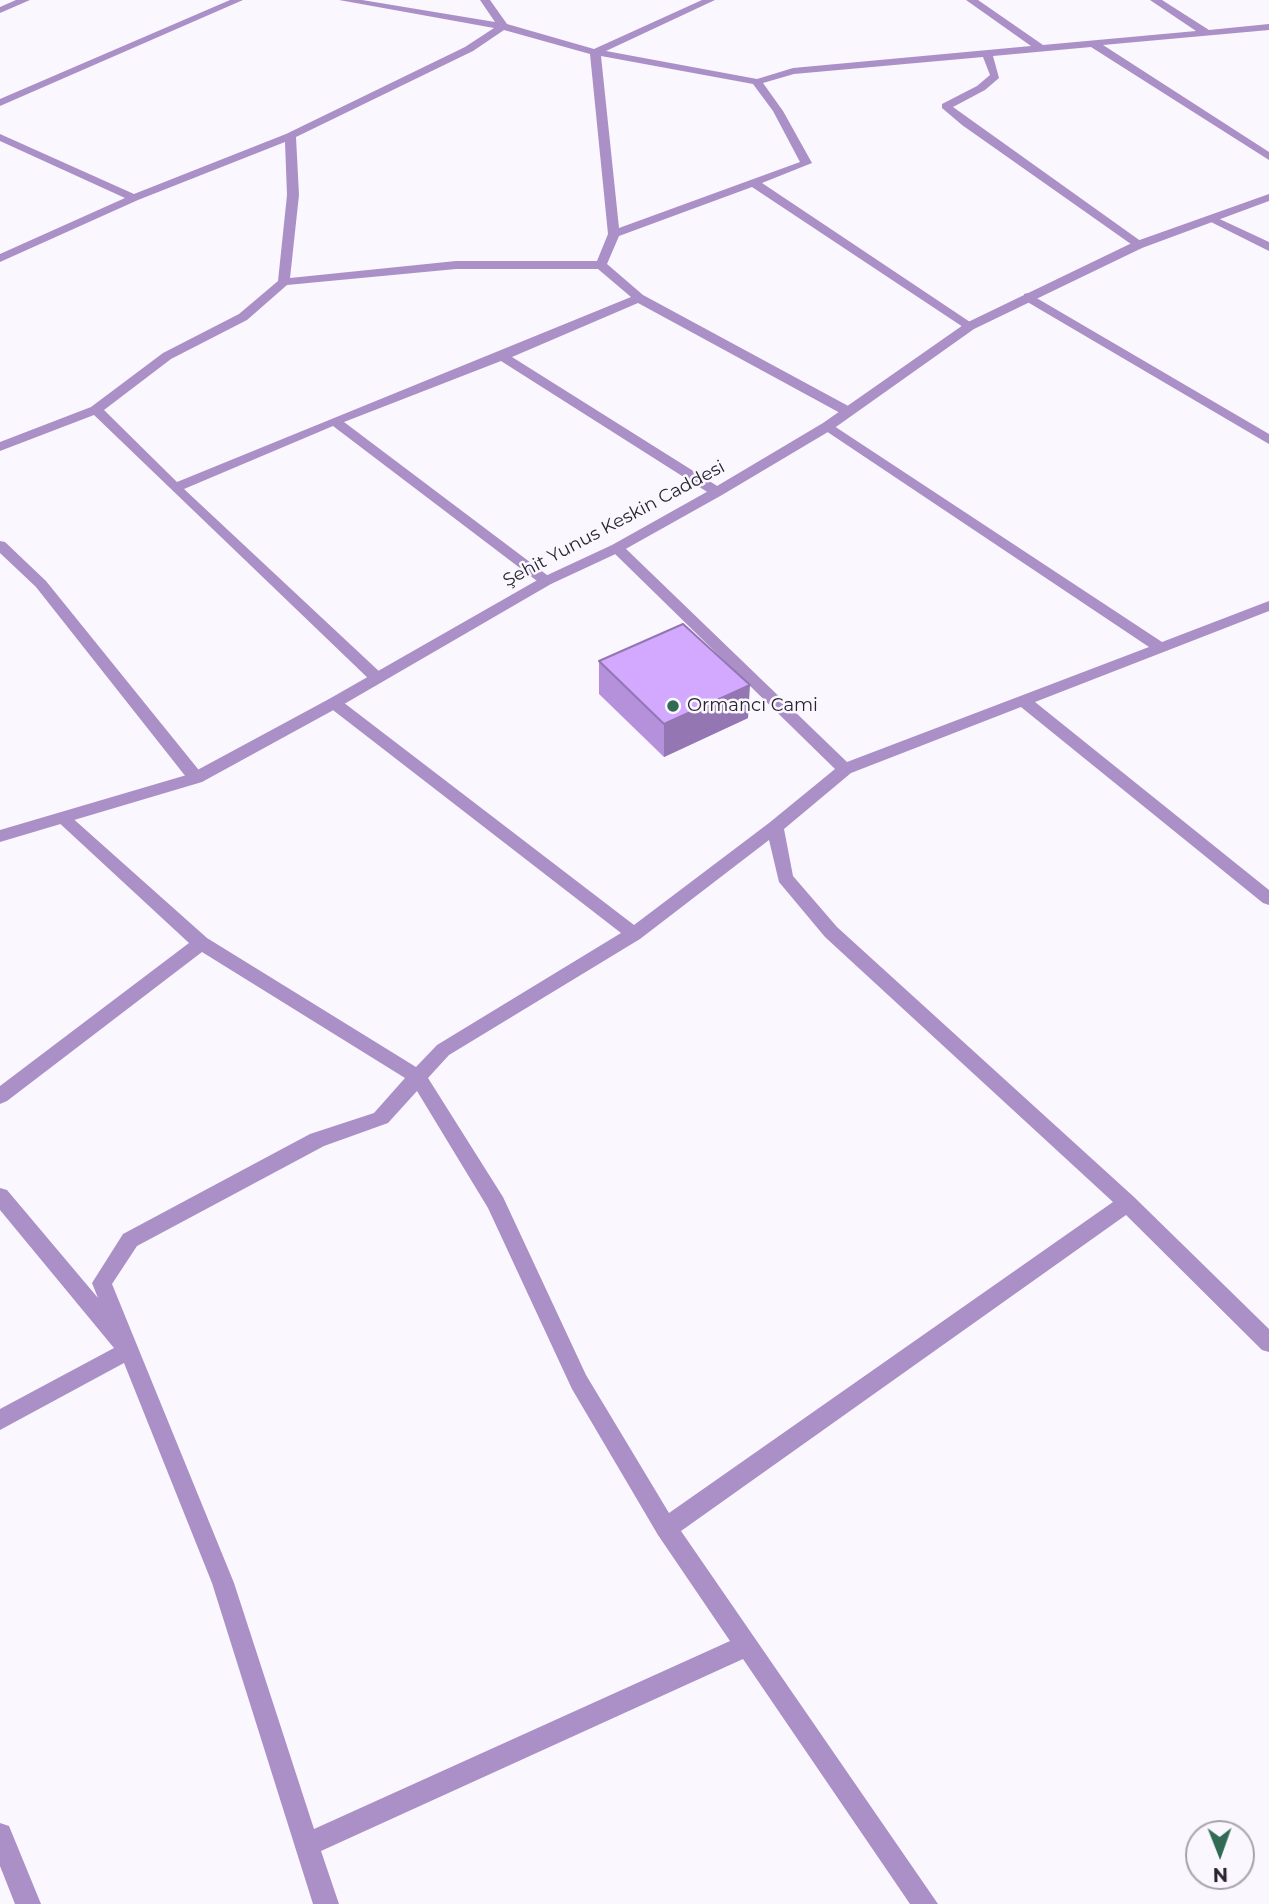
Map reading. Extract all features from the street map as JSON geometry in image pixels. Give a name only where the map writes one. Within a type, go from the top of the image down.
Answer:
[{"type":"street","points":[[0,10],[25,0]]},
{"type":"street","points":[[0,103],[238,0]]},
{"type":"street","points":[[344,0],[503,26],[595,52],[757,82],[793,71],[1269,27]]},
{"type":"street","points":[[485,0],[503,26]]},
{"type":"street","points":[[595,52],[710,0]]},
{"type":"street","points":[[971,0],[1042,49]]},
{"type":"street","points":[[1155,0],[1207,33]]},
{"type":"street","points":[[0,258],[134,198],[290,136],[469,49],[503,26]]},
{"type":"street","points":[[1091,42],[1269,157]]},
{"type":"street","points":[[595,52],[614,234],[601,265]]},
{"type":"street","points":[[988,53],[995,76],[981,88],[946,106],[966,124],[1138,245]]},
{"type":"street","points":[[614,234],[806,163],[778,111],[757,82]]},
{"type":"street","points":[[284,282],[293,195],[290,136]]},
{"type":"street","points":[[0,137],[134,198]]},
{"type":"street","points":[[0,153],[18,146]]},
{"type":"street","points":[[755,184],[971,326]]},
{"type":"street","name":"Şehit Yunus Keskin Caddesi","points":[[0,836],[196,778],[334,703],[546,581],[617,548],[717,492],[828,426],[971,326],[1138,245],[1269,197]]},
{"type":"street","points":[[1211,218],[1269,247]]},
{"type":"street","points":[[0,447],[96,410],[166,356],[243,317],[284,282],[456,265],[601,265],[639,298],[847,411]]},
{"type":"street","points":[[1028,297],[1269,440]]},
{"type":"street","points":[[175,488],[639,298]]},
{"type":"street","points":[[502,356],[717,492]]},
{"type":"street","points":[[96,410],[377,678]]},
{"type":"street","points":[[334,421],[546,581]]},
{"type":"street","points":[[828,426],[1161,648]]},
{"type":"street","points":[[0,545],[41,584],[196,778]]},
{"type":"street","points":[[617,548],[845,769]]},
{"type":"street","points":[[326,1904],[223,1583],[102,1283],[130,1240],[317,1140],[380,1118],[443,1050],[634,934],[775,827],[845,769],[1269,606]]},
{"type":"street","points":[[1025,702],[1269,899]]},
{"type":"street","points":[[334,703],[634,934]]},
{"type":"street","points":[[64,819],[201,943],[418,1077],[496,1203],[579,1382],[666,1528],[925,1904]]},
{"type":"street","points":[[775,827],[785,878],[831,932],[1127,1203],[1269,1343]]},
{"type":"street","points":[[0,1096],[201,943]]},
{"type":"street","points":[[0,1196],[129,1350]]},
{"type":"street","points":[[666,1528],[1127,1203]]},
{"type":"street","points":[[0,1420],[129,1350]]},
{"type":"street","points":[[307,1845],[747,1645]]},
{"type":"street","points":[[0,1835],[28,1904]]},
{"type":"building","points":[[683,624],[750,685],[664,724],[599,661]]},
{"type":"place","name":"Ormancı Cami","points":[[673,706]]}]
